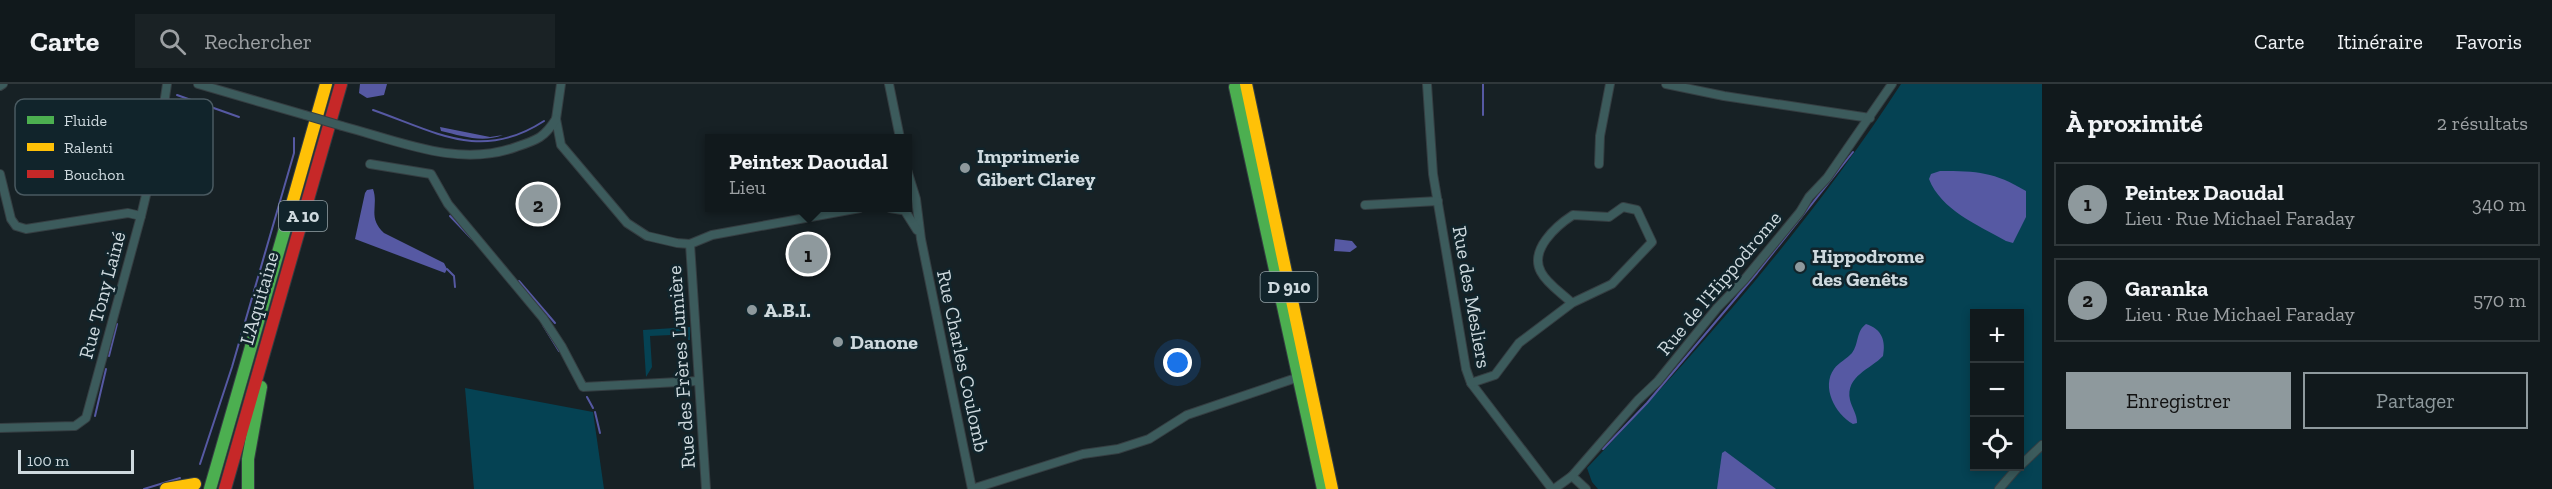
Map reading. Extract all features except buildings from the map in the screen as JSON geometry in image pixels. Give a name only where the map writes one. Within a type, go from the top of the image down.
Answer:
[{"type":"main road","name":"L'Aquitaine","points":[[210,489],[326,84]]},
{"type":"main road","name":"L'Aquitaine","points":[[234,488],[265,349],[341,84]]},
{"type":"main road","name":"D 910","points":[[1236,85],[1323,489]]},
{"type":"main road","name":"D 910","points":[[1236,85],[1332,489]]},
{"type":"main road","points":[[248,489],[248,459],[259,408],[265,349]]},
{"type":"main road","points":[[166,489],[198,487],[208,465],[219,458]]},
{"type":"street","points":[[165,99],[167,84]]},
{"type":"street","points":[[198,84],[429,150],[466,156],[500,152],[541,138],[556,119]]},
{"type":"street","points":[[561,84],[556,119],[561,145]]},
{"type":"street","points":[[889,84],[899,134]]},
{"type":"street","name":"Rue des Mesliers","points":[[1427,84],[1433,174],[1466,369],[1472,383],[1553,489]]},
{"type":"street","points":[[1599,164],[1600,136],[1610,84]]},
{"type":"street","points":[[1666,84],[1870,118]]},
{"type":"street","name":"Rue de l'Hippodrome","points":[[1553,489],[1572,476],[1579,465],[1658,381],[1717,308],[1751,271],[1827,178],[1892,84]]},
{"type":"street","points":[[541,138],[561,145],[634,229],[655,239],[690,244],[712,235],[834,212]]},
{"type":"street","points":[[370,164],[431,174],[448,204],[543,318],[562,347],[583,387],[698,381]]},
{"type":"street","name":"Rue Tony Lainé","points":[[0,174],[11,219],[16,226],[26,229],[128,213],[141,216],[86,418],[75,426],[0,428]]},
{"type":"street","points":[[141,216],[146,195]]},
{"type":"street","name":"Rue Charles Coulomb","points":[[912,196],[972,489]]},
{"type":"street","points":[[1365,205],[1438,201]]},
{"type":"street","points":[[1472,383],[1495,375],[1519,343],[1572,303],[1612,284],[1651,244],[1637,210],[1623,207],[1609,217],[1573,215],[1543,244],[1539,255],[1541,271],[1572,303]]},
{"type":"street","name":"Rue Charles Coulomb","points":[[902,212],[921,239]]},
{"type":"street","name":"Rue des Frères Lumière","points":[[690,244],[706,489]]},
{"type":"street","points":[[972,489],[1083,454],[1118,449],[1149,439],[1187,415],[1299,376]]},
{"type":"street","points":[[2024,461],[2042,445]]},
{"type":"street","points":[[1999,489],[2015,471]]},
{"type":"street","points":[[1572,476],[1586,489]]},
{"type":"shaded area","points":[[360,84],[387,84],[384,95],[367,98],[359,93]]},
{"type":"shaded area","points":[[1901,84],[2042,84],[2042,489],[1598,489],[1592,482],[1587,468],[1713,330],[1830,186]]},
{"type":"shaded area","points":[[440,127],[490,137],[503,135],[487,138],[472,138],[441,131]]},
{"type":"shaded area","points":[[1940,171],[1965,171],[1995,176],[2026,191],[2026,217],[2013,243],[1972,223],[1942,200],[1929,179],[1931,174]]},
{"type":"shaded area","points":[[373,189],[376,222],[384,233],[444,263],[447,269],[445,273],[355,239],[365,193]]},
{"type":"shaded area","points":[[1335,239],[1352,241],[1357,247],[1350,252],[1334,251]]},
{"type":"shaded area","points":[[1866,324],[1876,329],[1882,336],[1884,351],[1883,356],[1860,374],[1851,385],[1850,400],[1857,423],[1853,424],[1846,420],[1832,400],[1830,376],[1838,364],[1852,353],[1861,330]]},
{"type":"shaded area","points":[[690,327],[690,340],[687,335],[676,336],[675,332],[671,332],[671,335],[650,336],[652,367],[646,377],[643,330]]},
{"type":"shaded area","points":[[465,388],[593,412],[604,489],[474,489]]},
{"type":"shaded area","points":[[1725,451],[1776,489],[1717,489],[1722,453]]},
{"type":"waterway","points":[[1483,84],[1483,115]]},
{"type":"waterway","points":[[177,95],[188,99]]},
{"type":"waterway","points":[[213,108],[239,117]]},
{"type":"waterway","points":[[373,110],[438,134],[479,141],[500,140],[521,133],[544,121]]},
{"type":"waterway","points":[[200,464],[232,367],[294,153],[294,138]]},
{"type":"waterway","points":[[1603,449],[1647,403],[1757,273],[1853,152]]},
{"type":"waterway","points":[[450,216],[472,239]]},
{"type":"waterway","points":[[447,269],[454,276],[455,287]]},
{"type":"waterway","points":[[519,281],[555,323]]},
{"type":"waterway","points":[[109,356],[117,324]]},
{"type":"waterway","points":[[543,325],[559,351]]},
{"type":"waterway","points":[[95,416],[106,369]]},
{"type":"waterway","points":[[587,397],[593,408]]},
{"type":"waterway","points":[[595,412],[600,433]]},
{"type":"waterway","points":[[144,489],[180,478]]},
{"type":"traffic: fast","points":[[1235,87],[1323,489]]},
{"type":"traffic: fast","points":[[210,489],[290,211]]},
{"type":"traffic: fast","points":[[248,489],[248,459],[261,387]]},
{"type":"traffic: slow","points":[[290,211],[326,84]]},
{"type":"traffic: slow","points":[[1246,84],[1332,489]]},
{"type":"traffic: slow","points":[[166,489],[195,484]]},
{"type":"traffic: jam","points":[[225,489],[341,84]]},
{"type":"place","name":"Imprimerie Gibert Clarey","points":[[965,168]]},
{"type":"place","name":"Garanka","points":[[538,204]]},
{"type":"place","name":"Peintex Daoudal","points":[[808,254]]},
{"type":"place","name":"Hippodrome des Genêts","points":[[1800,267]]},
{"type":"place","name":"A.B.I.","points":[[752,310]]},
{"type":"place","name":"Danone","points":[[838,342]]}]
